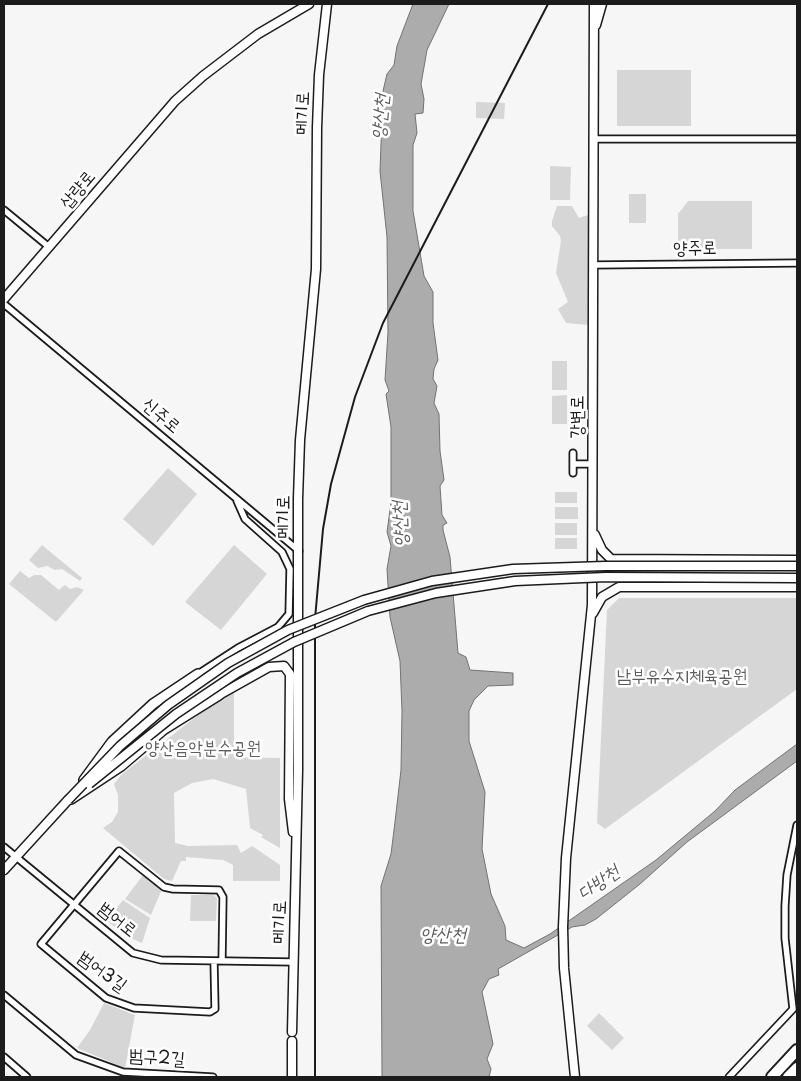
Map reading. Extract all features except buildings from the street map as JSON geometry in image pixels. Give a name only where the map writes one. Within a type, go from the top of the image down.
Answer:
[{"type":"highway","points":[[772,1077],[797,1050]]},
{"type":"highway","points":[[788,1077],[797,1068]]},
{"type":"main road","points":[[68,800],[112,742],[154,704],[198,674]]},
{"type":"main road","points":[[68,800],[121,766],[163,730],[219,695]]},
{"type":"street","name":"삽량로","points":[[4,299],[175,102],[203,76],[258,34],[309,4]]},
{"type":"street","name":"메기로","points":[[292,1032],[296,864],[300,440],[316,269],[319,75],[327,4]]},
{"type":"street","name":"강변로","points":[[574,1077],[563,948],[564,884],[592,614],[594,4]]},
{"type":"street","points":[[594,34],[602,4]]},
{"type":"street","points":[[594,139],[797,139]]},
{"type":"street","points":[[4,210],[49,247]]},
{"type":"street","name":"양주로","points":[[593,265],[797,263]]},
{"type":"street","name":"신주로","points":[[4,304],[299,551]]},
{"type":"street","points":[[573,453],[573,473]]},
{"type":"street","points":[[573,464],[593,464]]},
{"type":"street","points":[[198,674],[238,648],[278,627],[289,614],[290,569],[282,552],[245,519],[236,499]]},
{"type":"street","points":[[593,532],[602,550],[611,559],[797,560]]},
{"type":"street","points":[[4,870],[120,746],[168,706],[228,663],[288,630],[364,600],[432,581],[513,569],[606,566],[797,566]]},
{"type":"street","points":[[68,800],[176,714],[237,673],[294,642],[368,611],[436,593],[515,581],[606,578],[797,578]]},
{"type":"street","points":[[592,614],[602,597],[620,586],[797,587]]},
{"type":"street","points":[[219,695],[269,667],[284,666],[290,674],[289,800],[296,864]]},
{"type":"street","points":[[729,1077],[793,1009],[785,938],[785,906],[787,876],[797,825]]},
{"type":"street","name":"범어로","points":[[4,847],[133,952],[162,960],[293,962]]},
{"type":"street","points":[[74,905],[119,851],[164,886],[173,889],[219,890],[223,897],[222,961]]},
{"type":"street","name":"범어3길","points":[[74,905],[41,944],[106,998],[120,1005],[134,1008],[210,1012],[215,1009],[214,961]]},
{"type":"street","name":"범구2길","points":[[4,994],[76,1055],[123,1072],[213,1077]]},
{"type":"street","points":[[292,1041],[292,1077]]},
{"type":"street","points":[[4,1057],[27,1077]]},
{"type":"green space","points":[[617,70],[691,70],[691,126],[617,126]]},
{"type":"green space","points":[[476,102],[505,103],[504,119],[476,118]]},
{"type":"green space","points":[[550,166],[571,167],[570,200],[550,200]]},
{"type":"green space","points":[[629,194],[646,194],[646,223],[629,223]]},
{"type":"green space","points":[[688,201],[752,201],[752,249],[678,249],[678,214]]},
{"type":"green space","points":[[557,206],[572,206],[579,218],[588,215],[588,325],[566,323],[558,309],[568,302],[556,273],[561,241],[560,236],[552,226],[552,221]]},
{"type":"green space","points":[[552,361],[567,361],[567,390],[552,390]]},
{"type":"green space","points":[[567,395],[567,424],[552,424],[552,396]]},
{"type":"green space","points":[[168,468],[197,494],[153,546],[123,519]]},
{"type":"green space","points":[[555,492],[577,492],[577,503],[555,503]]},
{"type":"green space","points":[[555,507],[578,507],[578,519],[555,519]]},
{"type":"green space","points":[[555,523],[577,523],[577,535],[555,535]]},
{"type":"green space","points":[[555,538],[577,538],[577,549],[555,549]]},
{"type":"green space","points":[[42,545],[82,578],[80,581],[62,569],[55,570],[47,566],[38,568],[29,560]]},
{"type":"green space","points":[[234,545],[267,574],[221,630],[185,602]]},
{"type":"green space","points":[[20,571],[29,578],[34,575],[41,575],[59,590],[65,585],[70,589],[77,587],[84,590],[56,622],[9,584]]},
{"type":"green space","name":"남부유수지체육공원","points":[[619,598],[797,598],[797,689],[605,829],[597,823],[607,610]]},
{"type":"green space","name":"양산음악분수공원","points":[[234,692],[234,757],[280,758],[280,848],[250,828],[246,789],[213,779],[192,783],[174,793],[175,843],[188,846],[237,845],[241,853],[252,846],[280,865],[280,881],[233,881],[233,865],[223,860],[186,857],[186,861],[181,861],[172,881],[164,879],[103,828],[112,822],[118,812],[118,795],[114,784],[121,775],[211,705]]},
{"type":"green space","points":[[143,875],[162,889],[151,915],[125,899]]},
{"type":"green space","points":[[191,895],[213,895],[217,898],[216,921],[190,921]]},
{"type":"green space","points":[[123,900],[150,918],[142,943],[128,937],[107,921]]},
{"type":"green space","points":[[104,1003],[135,1015],[125,1068],[77,1048],[90,1030]]},
{"type":"green space","points":[[599,1013],[624,1038],[612,1050],[587,1026]]},
{"type":"water","name":"양산천","points":[[413,4],[449,4],[427,50],[421,84],[424,99],[423,113],[415,114],[417,133],[413,145],[413,211],[424,276],[433,292],[433,323],[438,360],[434,369],[433,379],[437,386],[434,403],[439,414],[440,451],[444,480],[440,486],[442,515],[447,523],[443,525],[443,530],[450,557],[458,653],[466,657],[470,670],[513,673],[513,685],[488,686],[474,700],[469,711],[469,741],[485,792],[482,849],[491,894],[505,926],[506,940],[524,948],[550,934],[656,860],[715,811],[735,790],[797,744],[797,761],[687,842],[640,884],[596,919],[585,925],[572,927],[498,969],[499,975],[489,979],[482,992],[493,1044],[487,1059],[491,1069],[489,1077],[382,1077],[381,886],[391,854],[395,822],[401,770],[402,711],[400,661],[390,617],[387,569],[391,546],[387,532],[391,503],[391,427],[386,394],[389,391],[385,380],[388,332],[387,237],[380,171],[383,91],[387,74],[394,65],[397,46]]},
{"type":"railway","points":[[315,1077],[315,619],[323,529],[331,484],[355,397],[383,323],[548,4]]},
{"type":"water label","name":"다방천","points":[[599,883]]}]
